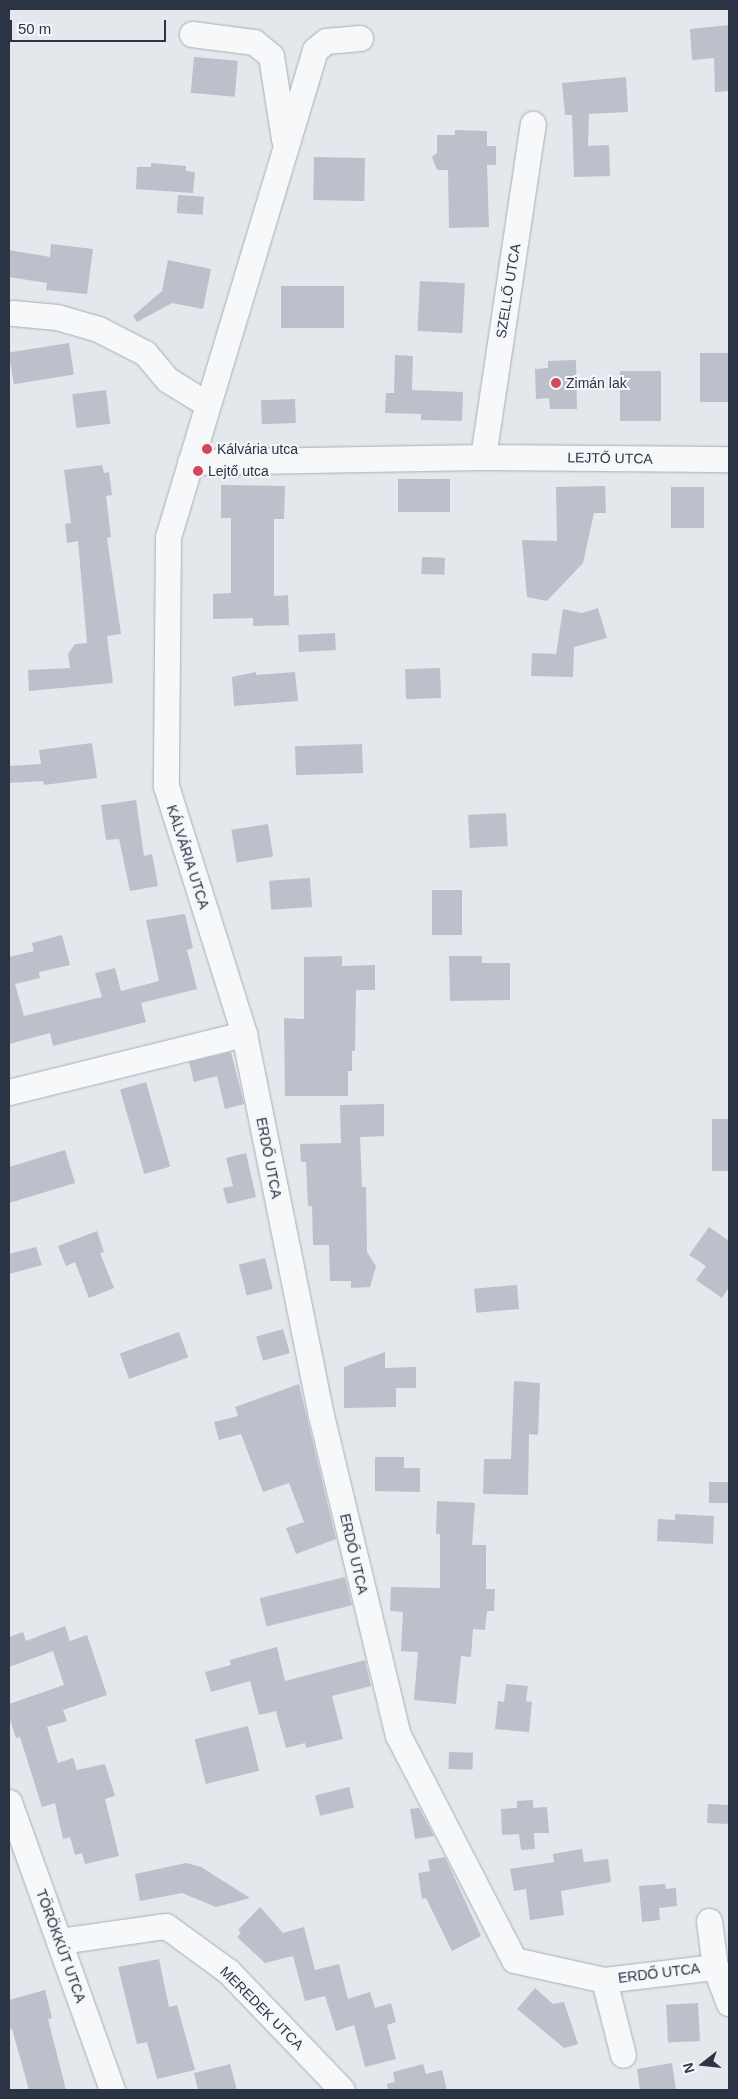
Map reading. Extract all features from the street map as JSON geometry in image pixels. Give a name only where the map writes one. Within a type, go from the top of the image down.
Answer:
[{"type":"street","name":"KÁLVÁRIA UTCA","points":[[192,34],[254,42],[271,56],[277,76],[286,149]]},
{"type":"street","name":"KÁLVÁRIA UTCA","points":[[244,1034],[166,786],[168,537],[315,50],[326,41],[360,38]]},
{"type":"street","name":"SZELLŐ UTCA","points":[[483,457],[533,124]]},
{"type":"street","points":[[13,313],[57,317],[98,329],[146,353],[168,380],[207,404]]},
{"type":"street","name":"LEJTŐ UTCA","points":[[190,462],[483,457],[729,459]]},
{"type":"street","points":[[9,1092],[244,1034]]},
{"type":"street","name":"ERDŐ UTCA","points":[[244,1034],[321,1415],[398,1735],[514,1960],[604,1980],[715,1967]]},
{"type":"street","name":"TÖRÖKKÚT UTCA","points":[[9,1802],[112,2090]]},
{"type":"street","name":"ERDŐ UTCA","points":[[709,1921],[715,1967],[729,2002]]},
{"type":"street","name":"MEREDEK UTCA","points":[[60,1941],[166,1926],[229,1972],[342,2090]]},
{"type":"street","name":"ERDŐ UTCA","points":[[604,1980],[623,2055]]},
{"type":"building","points":[[729,25],[729,91],[715,92],[714,58],[692,60],[690,29]]},
{"type":"building","points":[[194,57],[238,61],[235,97],[191,93]]},
{"type":"building","points":[[626,77],[628,112],[589,114],[588,146],[609,145],[610,176],[574,177],[572,115],[565,115],[562,83]]},
{"type":"building","points":[[455,130],[487,131],[487,146],[496,146],[496,165],[487,165],[489,227],[449,228],[448,170],[437,170],[432,157],[437,153],[437,135],[455,135]]},
{"type":"building","points":[[314,157],[365,158],[364,201],[313,200]]},
{"type":"building","points":[[151,163],[186,166],[186,171],[195,172],[193,193],[136,189],[137,167],[151,167]]},
{"type":"building","points":[[178,195],[204,197],[203,215],[177,213]]},
{"type":"building","points":[[51,244],[93,249],[87,294],[46,290],[47,283],[9,277],[9,250],[50,257]]},
{"type":"building","points":[[168,260],[211,269],[203,309],[172,303],[137,322],[133,316],[162,291]]},
{"type":"building","points":[[420,281],[465,283],[462,333],[417,331]]},
{"type":"building","points":[[281,286],[344,286],[344,328],[281,328]]},
{"type":"building","points":[[69,343],[74,375],[14,384],[9,353]]},
{"type":"building","points":[[700,353],[728,353],[728,402],[700,402]]},
{"type":"building","points":[[395,355],[413,356],[412,390],[463,392],[462,421],[421,420],[421,414],[385,413],[386,393],[394,393]]},
{"type":"building","name":"Zimán lak","points":[[576,360],[577,409],[550,409],[549,398],[536,399],[535,369],[548,368],[548,361]]},
{"type":"building","points":[[620,371],[661,371],[661,421],[620,421]]},
{"type":"building","points":[[106,390],[110,424],[76,428],[72,394]]},
{"type":"building","points":[[295,399],[296,423],[262,424],[261,400]]},
{"type":"building","points":[[102,465],[104,473],[109,472],[112,495],[106,496],[111,537],[107,538],[121,634],[107,636],[113,683],[29,691],[28,670],[70,668],[68,654],[75,644],[87,643],[78,541],[67,543],[65,524],[71,523],[64,470]]},
{"type":"building","points":[[398,479],[450,479],[450,512],[398,512]]},
{"type":"building","points":[[221,485],[285,486],[284,519],[274,519],[274,596],[288,595],[289,625],[253,626],[253,618],[213,619],[213,594],[231,593],[231,518],[221,518]]},
{"type":"building","points":[[605,486],[606,513],[594,513],[583,563],[547,601],[527,597],[522,540],[557,541],[556,487]]},
{"type":"building","points":[[671,487],[704,487],[704,528],[671,528]]},
{"type":"building","points":[[422,557],[445,558],[444,575],[421,574]]},
{"type":"building","points":[[598,608],[607,638],[574,647],[573,677],[531,676],[532,653],[556,654],[563,609],[582,613]]},
{"type":"building","points":[[335,633],[336,650],[299,652],[298,635]]},
{"type":"building","points":[[440,668],[441,698],[406,699],[405,669]]},
{"type":"building","points":[[256,672],[256,675],[295,672],[298,701],[234,706],[232,677]]},
{"type":"building","points":[[92,743],[97,778],[44,785],[43,781],[9,783],[9,766],[41,764],[39,750]]},
{"type":"building","points":[[362,744],[363,773],[296,775],[295,746]]},
{"type":"building","points":[[136,800],[144,856],[152,854],[158,886],[130,891],[119,839],[106,840],[101,805]]},
{"type":"building","points":[[506,813],[508,846],[470,848],[468,815]]},
{"type":"building","points":[[268,824],[273,857],[237,862],[231,830]]},
{"type":"building","points":[[310,878],[312,907],[271,910],[269,881]]},
{"type":"building","points":[[432,890],[462,890],[462,935],[432,935]]},
{"type":"building","points":[[185,914],[193,948],[187,950],[197,989],[141,1003],[146,1022],[53,1046],[50,1033],[9,1044],[9,957],[34,951],[32,943],[62,935],[70,965],[39,972],[40,978],[15,984],[24,1016],[102,997],[95,973],[115,968],[121,991],[159,981],[146,920]]},
{"type":"building","points":[[342,956],[342,966],[375,965],[375,990],[356,990],[355,1051],[352,1051],[352,1071],[348,1071],[348,1096],[285,1096],[284,1018],[304,1019],[304,957]]},
{"type":"building","points":[[449,956],[482,956],[482,963],[510,963],[510,1000],[450,1001]]},
{"type":"building","points":[[231,1052],[244,1104],[225,1109],[217,1076],[194,1082],[189,1062]]},
{"type":"building","points":[[146,1082],[170,1167],[144,1174],[120,1089]]},
{"type":"building","points":[[384,1104],[384,1136],[360,1137],[362,1187],[366,1187],[367,1252],[376,1266],[370,1287],[351,1288],[351,1281],[330,1281],[329,1245],[313,1245],[312,1206],[308,1206],[306,1162],[301,1162],[300,1144],[341,1143],[340,1105]]},
{"type":"building","points":[[712,1119],[729,1119],[729,1171],[712,1171]]},
{"type":"building","points":[[65,1150],[75,1183],[9,1203],[9,1167]]},
{"type":"building","points":[[246,1153],[256,1197],[227,1204],[223,1188],[233,1186],[226,1158]]},
{"type":"building","points":[[709,1227],[729,1241],[729,1287],[722,1298],[696,1280],[706,1266],[689,1255]]},
{"type":"building","points":[[97,1231],[104,1252],[100,1253],[114,1288],[89,1298],[75,1262],[66,1266],[58,1246]]},
{"type":"building","points":[[36,1247],[42,1265],[9,1274],[9,1254]]},
{"type":"building","points":[[265,1258],[273,1289],[247,1296],[239,1265]]},
{"type":"building","points":[[517,1285],[519,1309],[476,1313],[474,1289]]},
{"type":"building","points":[[283,1329],[290,1353],[263,1361],[256,1337]]},
{"type":"building","points":[[179,1332],[188,1357],[129,1379],[120,1354]]},
{"type":"building","points":[[385,1352],[385,1368],[416,1367],[416,1388],[396,1388],[396,1407],[344,1408],[344,1367]]},
{"type":"building","points":[[514,1381],[540,1383],[538,1435],[529,1434],[528,1495],[483,1494],[484,1459],[511,1459]]},
{"type":"building","points":[[299,1384],[336,1539],[296,1554],[286,1528],[304,1522],[289,1483],[263,1492],[241,1434],[219,1440],[214,1422],[238,1416],[235,1407]]},
{"type":"building","points":[[375,1457],[404,1457],[404,1468],[420,1468],[420,1492],[375,1491]]},
{"type":"building","points":[[709,1482],[729,1482],[729,1503],[709,1503]]},
{"type":"building","points":[[437,1501],[475,1503],[472,1545],[486,1545],[486,1589],[495,1589],[494,1611],[487,1611],[485,1630],[473,1629],[471,1657],[461,1656],[456,1704],[414,1700],[418,1652],[401,1651],[403,1612],[390,1611],[391,1587],[440,1588],[440,1534],[436,1534]]},
{"type":"building","points":[[675,1514],[714,1516],[713,1544],[657,1541],[658,1519],[675,1520]]},
{"type":"building","points":[[345,1577],[352,1605],[267,1626],[260,1598]]},
{"type":"building","points":[[65,1626],[70,1641],[87,1635],[107,1695],[63,1710],[67,1721],[47,1727],[58,1763],[73,1758],[77,1770],[105,1764],[115,1796],[105,1799],[119,1856],[85,1864],[82,1853],[75,1855],[70,1837],[63,1839],[55,1803],[42,1807],[20,1737],[16,1738],[9,1717],[9,1704],[64,1685],[53,1651],[9,1667],[9,1637],[23,1632],[26,1641]]},
{"type":"building","points":[[277,1647],[285,1681],[365,1660],[371,1686],[332,1696],[343,1739],[306,1748],[305,1743],[286,1748],[276,1711],[259,1715],[250,1681],[211,1692],[205,1672],[231,1665],[230,1660]]},
{"type":"building","points":[[506,1684],[528,1686],[526,1701],[532,1702],[529,1732],[495,1729],[498,1701],[504,1702]]},
{"type":"building","points":[[248,1726],[259,1771],[206,1784],[195,1739]]},
{"type":"building","points":[[449,1752],[473,1753],[472,1770],[448,1769]]},
{"type":"building","points":[[349,1787],[354,1807],[320,1816],[315,1795]]},
{"type":"building","points":[[533,1800],[533,1808],[547,1807],[549,1833],[534,1833],[535,1849],[521,1850],[519,1834],[502,1835],[501,1809],[517,1808],[517,1801]]},
{"type":"building","points":[[708,1804],[729,1805],[728,1824],[707,1823]]},
{"type":"building","points":[[419,1808],[434,1836],[415,1839],[410,1809]]},
{"type":"building","points":[[582,1849],[584,1862],[608,1859],[611,1882],[561,1891],[564,1915],[530,1920],[526,1889],[514,1891],[510,1869],[554,1862],[553,1854]]},
{"type":"building","points":[[445,1857],[481,1936],[452,1951],[426,1898],[422,1899],[418,1873],[430,1871],[428,1860]]},
{"type":"building","points":[[186,1863],[201,1867],[250,1898],[216,1907],[182,1893],[140,1901],[135,1874]]},
{"type":"building","points":[[665,1884],[666,1889],[676,1888],[677,1906],[659,1908],[660,1920],[642,1922],[639,1886]]},
{"type":"building","points":[[260,1907],[283,1933],[304,1927],[315,1970],[339,1964],[348,1999],[370,1992],[375,2008],[391,2003],[396,2022],[387,2025],[396,2059],[365,2067],[354,2025],[336,2031],[325,1996],[305,2001],[293,1956],[265,1963],[237,1937],[241,1933],[238,1930]]},
{"type":"building","points":[[159,1959],[169,2007],[177,2005],[195,2070],[157,2079],[147,2042],[137,2044],[118,1967]]},
{"type":"building","points":[[535,1988],[553,2004],[564,2002],[578,2044],[564,2048],[517,2009]]},
{"type":"building","points":[[45,1990],[52,2018],[48,2019],[66,2090],[29,2090],[12,2029],[9,2029],[9,2000]]},
{"type":"building","points":[[698,2003],[700,2041],[668,2043],[666,2005]]},
{"type":"building","points":[[672,2063],[676,2090],[640,2090],[637,2069]]},
{"type":"building","points":[[230,2064],[237,2090],[198,2090],[194,2073]]},
{"type":"building","points":[[423,2064],[426,2074],[442,2070],[447,2090],[388,2090],[387,2084],[395,2082],[393,2072]]},
{"type":"place","name":"Zimán lak","points":[[556,383]]},
{"type":"place","name":"Kálvária utca","points":[[207,449]]},
{"type":"place","name":"Lejtő utca","points":[[198,471]]}]
